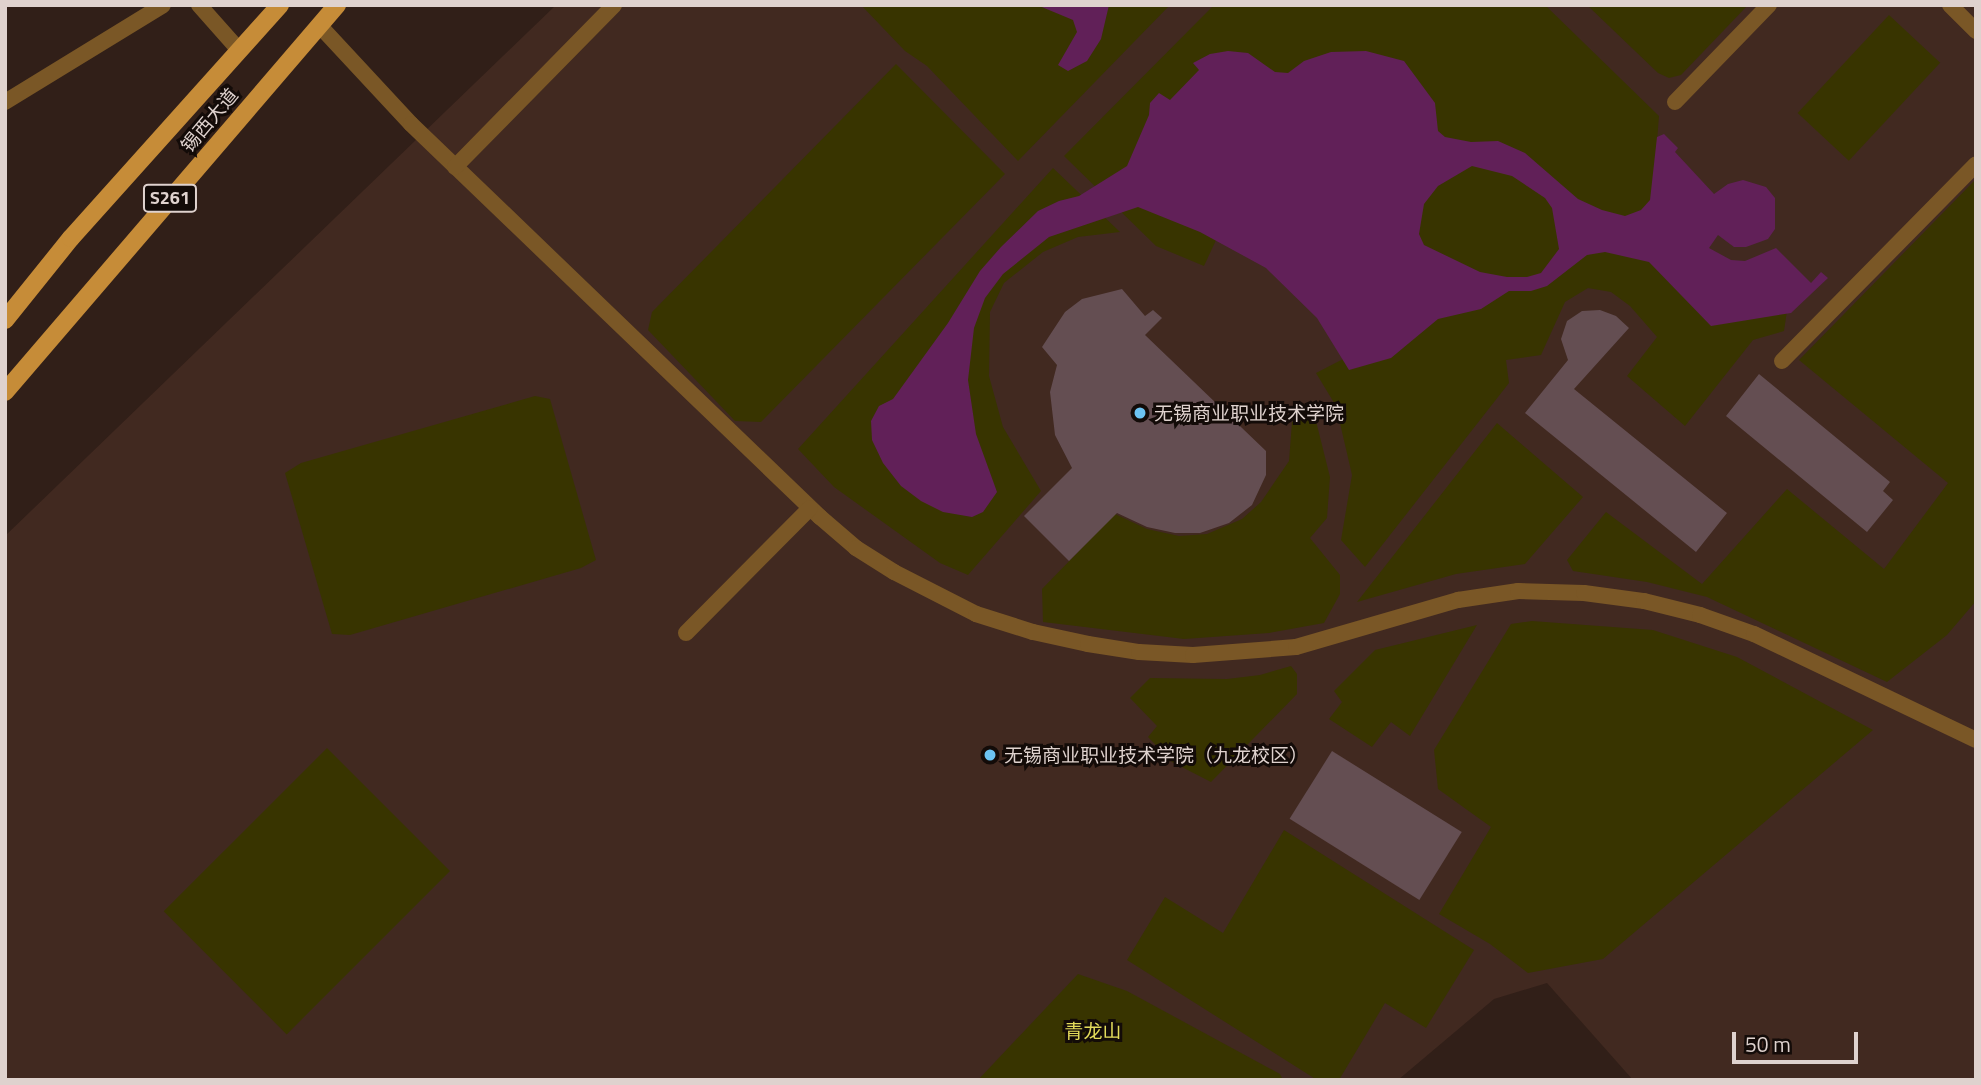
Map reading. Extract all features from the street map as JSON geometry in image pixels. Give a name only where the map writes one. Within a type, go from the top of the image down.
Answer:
[{"type":"main road","name":"锡西大道","points":[[5,320],[71,238],[280,5]]},
{"type":"main road","name":"锡西大道","points":[[5,392],[337,5]]},
{"type":"street","points":[[5,102],[163,5]]},
{"type":"street","points":[[200,5],[239,50]]},
{"type":"street","points":[[455,166],[614,5]]},
{"type":"street","points":[[1675,102],[1769,5]]},
{"type":"street","points":[[1950,5],[1973,23]]},
{"type":"street","points":[[319,25],[411,124],[810,508],[856,548],[894,572],[976,614],[1033,632],[1088,644],[1139,652],[1193,656],[1245,653],[1306,644],[1458,600],[1518,591],[1584,593],[1644,601],[1699,615],[1754,634],[1976,740]]},
{"type":"street","points":[[1782,361],[1976,164]]},
{"type":"street","points":[[686,633],[810,508]]},
{"type":"shaded area","name":"无锡商业职业技术学院（九龙校区）","points":[[556,5],[1976,5],[1976,1080],[1633,1080],[1547,983],[1494,999],[1398,1080],[5,1080],[5,536]]},
{"type":"shaded area","points":[[1037,5],[1109,5],[1101,39],[1087,61],[1068,71],[1058,65],[1077,32],[1073,20]]},
{"type":"shaded area","points":[[1228,51],[1248,53],[1275,72],[1288,73],[1304,61],[1331,52],[1366,51],[1404,61],[1435,103],[1438,131],[1445,137],[1471,142],[1498,141],[1525,153],[1578,199],[1602,210],[1625,216],[1641,210],[1650,200],[1657,137],[1664,134],[1678,148],[1675,152],[1714,194],[1728,184],[1743,180],[1766,187],[1775,198],[1775,229],[1768,239],[1746,247],[1734,247],[1718,235],[1709,248],[1731,260],[1745,261],[1776,248],[1811,283],[1821,272],[1828,278],[1791,313],[1711,326],[1649,262],[1605,252],[1587,255],[1547,286],[1531,291],[1509,291],[1481,309],[1438,319],[1391,358],[1349,370],[1317,318],[1266,268],[1200,232],[1138,207],[1049,237],[1003,274],[985,298],[974,328],[968,380],[976,434],[997,492],[983,512],[972,517],[943,512],[921,501],[901,486],[883,463],[872,440],[871,421],[879,406],[893,399],[948,323],[980,271],[1001,247],[1038,211],[1059,201],[1079,196],[1127,166],[1149,115],[1150,103],[1159,93],[1170,100],[1199,70],[1193,63],[1210,54]],"holes":[[[1472,166],[1512,176],[1545,198],[1552,208],[1559,249],[1541,273],[1527,277],[1507,277],[1480,272],[1424,245],[1419,234],[1424,204],[1438,186]]]},
{"type":"green space","points":[[861,5],[1170,5],[1018,161],[927,66],[905,51]]},
{"type":"green space","points":[[1214,5],[1545,5],[1659,116],[1648,257],[1787,311],[1784,331],[1753,340],[1685,426],[1627,376],[1657,337],[1630,306],[1611,292],[1588,288],[1565,302],[1541,355],[1506,360],[1509,383],[1365,567],[1341,540],[1352,475],[1336,406],[1316,373],[1347,357],[1297,286],[1217,238],[1204,266],[1156,246],[1064,156]]},
{"type":"green space","points":[[1587,5],[1748,5],[1681,75],[1669,78],[1658,73]]},
{"type":"green space","points":[[1889,15],[1940,63],[1849,161],[1798,113]]},
{"type":"green space","points":[[896,64],[1005,174],[761,422],[735,421],[648,330],[652,312]]},
{"type":"green space","points":[[1053,168],[1120,232],[1078,237],[1043,252],[1004,283],[990,312],[989,376],[1003,427],[1041,491],[968,575],[940,563],[834,487],[798,449]]},
{"type":"green space","points":[[1976,179],[1976,601],[1947,635],[1887,682],[1707,597],[1647,582],[1573,571],[1567,560],[1606,512],[1702,584],[1787,489],[1884,569],[1948,483],[1799,360]]},
{"type":"green space","points":[[535,396],[550,399],[596,560],[581,568],[350,635],[332,634],[285,473],[301,463]]},
{"type":"green space","points":[[1315,417],[1330,477],[1327,518],[1310,538],[1340,575],[1340,594],[1324,623],[1269,633],[1184,639],[1043,622],[1042,589],[1115,514],[1147,529],[1179,536],[1207,534],[1242,519],[1261,502],[1289,461],[1292,422]]},
{"type":"green space","points":[[1497,423],[1583,497],[1525,564],[1456,574],[1357,602]]},
{"type":"green space","points":[[1532,621],[1653,630],[1737,657],[1873,730],[1603,959],[1528,973],[1490,944],[1439,914],[1491,827],[1438,789],[1434,750],[1511,624]]},
{"type":"green space","points":[[1477,625],[1410,736],[1391,722],[1372,747],[1329,719],[1342,702],[1334,691],[1375,650]]},
{"type":"green space","points":[[1291,666],[1297,674],[1297,694],[1211,782],[1172,762],[1148,737],[1157,726],[1130,698],[1150,678],[1227,679],[1260,675]]},
{"type":"green space","points":[[327,748],[450,871],[287,1034],[164,911]]},
{"type":"green space","points":[[1284,830],[1474,950],[1426,1028],[1385,1003],[1339,1080],[1317,1080],[1127,960],[1165,897],[1223,933]]},
{"type":"green space","name":"青龙山","points":[[1078,974],[1127,991],[1280,1074],[1283,1080],[978,1080]]},
{"type":"building","name":"无锡商业职业技术学院","points":[[1122,289],[1145,316],[1153,310],[1162,318],[1145,335],[1266,451],[1266,475],[1252,505],[1229,523],[1200,533],[1175,533],[1147,527],[1117,513],[1069,561],[1024,516],[1072,468],[1055,435],[1050,392],[1057,365],[1042,347],[1065,312],[1082,299]]},
{"type":"building","points":[[1600,310],[1616,316],[1629,328],[1574,389],[1727,513],[1696,552],[1525,413],[1568,360],[1561,339],[1567,321],[1582,311]]},
{"type":"building","points":[[1759,374],[1890,482],[1883,491],[1893,500],[1867,532],[1726,416]]},
{"type":"building","points":[[1332,751],[1462,832],[1419,900],[1290,819]]},
{"type":"place","name":"无锡商业职业技术学院","points":[[1140,413]]},
{"type":"place","name":"无锡商业职业技术学院（九龙校区）","points":[[990,755]]}]
